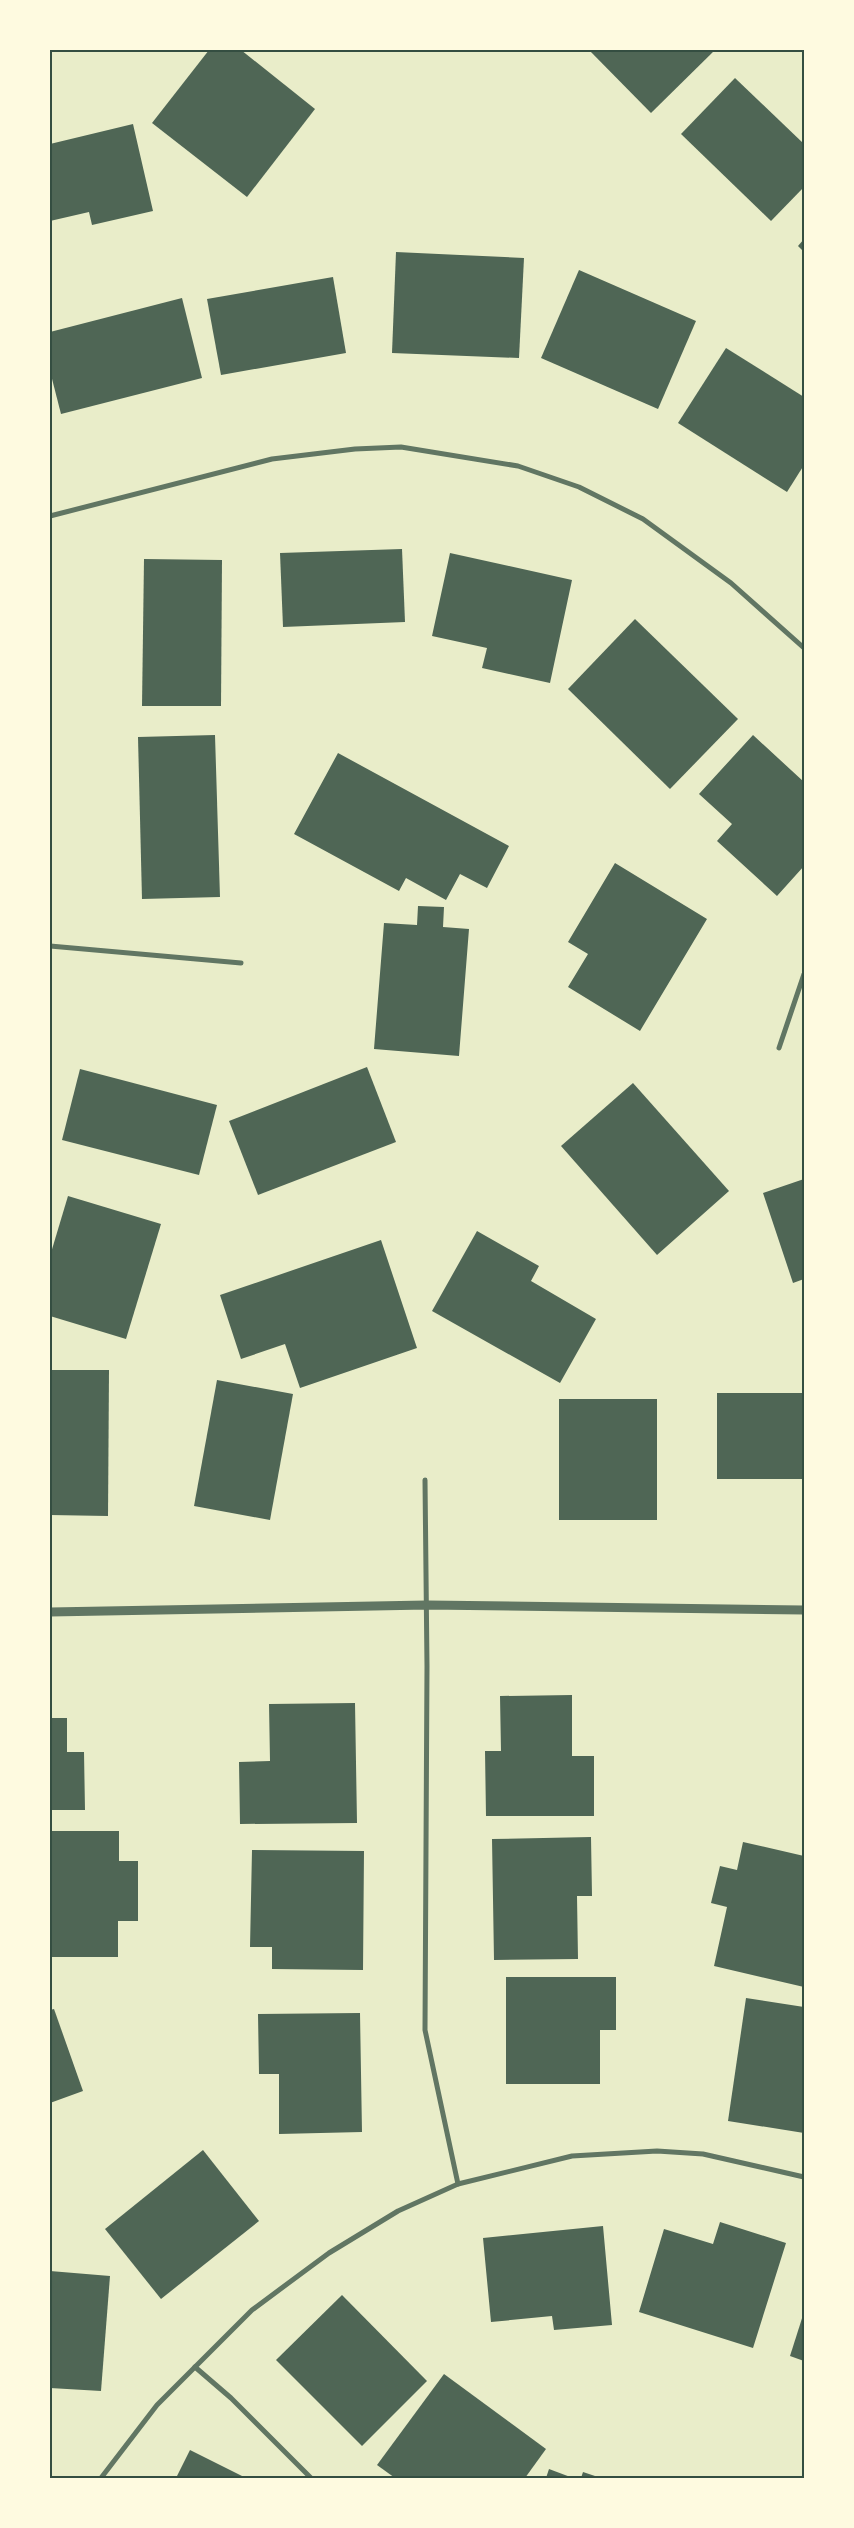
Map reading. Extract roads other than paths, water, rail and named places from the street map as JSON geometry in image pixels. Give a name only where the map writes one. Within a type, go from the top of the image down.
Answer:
[{"type":"street","points":[[50,516],[272,459],[355,449],[402,446],[518,466],[580,487],[643,519],[731,583],[804,648]]},
{"type":"street","points":[[50,946],[242,963]]},
{"type":"street","points":[[779,1048],[804,974]]},
{"type":"street","points":[[425,1480],[425,2030],[458,2184]]},
{"type":"street","points":[[50,1612],[426,1605],[804,1610]]},
{"type":"street","points":[[100,2478],[157,2405],[252,2310],[329,2253],[398,2211],[458,2184],[572,2156],[656,2151],[704,2154],[804,2177]]},
{"type":"street","points":[[194,2367],[230,2398],[311,2478]]}]
